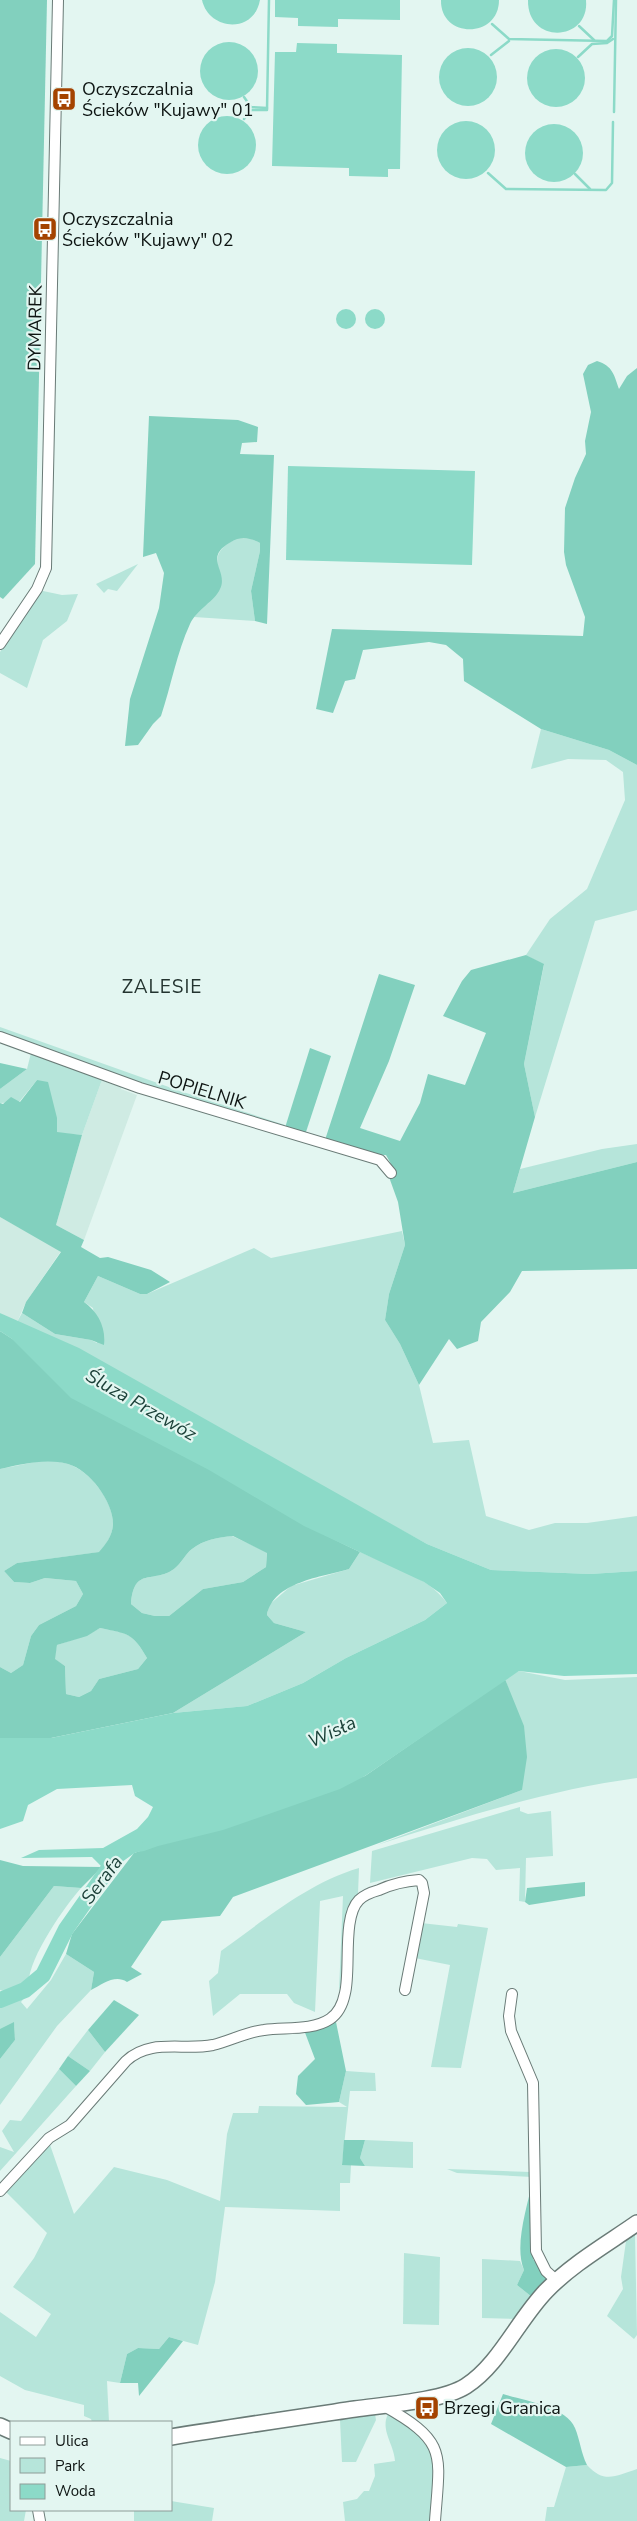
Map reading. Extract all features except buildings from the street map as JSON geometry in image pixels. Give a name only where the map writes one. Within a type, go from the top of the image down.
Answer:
[{"type":"street","name":"DYMAREK","points":[[0,644],[37,589],[46,568],[58,0]]},
{"type":"street","name":"POPIELNIK","points":[[0,1036],[140,1088],[380,1160],[391,1173]]},
{"type":"street","points":[[0,2191],[49,2138],[70,2125],[136,2052],[152,2047],[213,2045],[259,2031],[303,2027],[332,2018],[341,2006],[347,1985],[350,1924],[355,1906],[362,1898],[376,1890],[394,1884],[419,1880],[422,1883],[424,1893],[405,1990]]},
{"type":"street","points":[[512,1994],[509,2016],[511,2031],[533,2083],[536,2251],[546,2270],[557,2281]]},
{"type":"street","points":[[172,2437],[383,2405],[454,2392],[467,2386],[484,2371],[530,2308],[557,2281],[637,2223]]},
{"type":"street","points":[[383,2405],[416,2425],[434,2444],[439,2464],[435,2521]]},
{"type":"shaded area","points":[[0,0],[47,0],[35,564],[3,599],[0,597]]},
{"type":"shaded area","points":[[597,361],[610,368],[619,389],[627,376],[637,368],[637,765],[609,750],[541,729],[464,681],[463,659],[446,645],[429,642],[363,650],[355,679],[345,681],[333,713],[316,709],[332,629],[583,636],[585,617],[566,565],[564,552],[565,508],[575,478],[586,454],[585,441],[591,412],[583,374],[588,365]]},
{"type":"shaded area","points":[[149,416],[238,420],[258,427],[257,442],[242,443],[240,454],[274,455],[267,624],[255,621],[251,591],[260,543],[246,538],[234,540],[218,554],[217,559],[222,582],[220,589],[190,624],[161,716],[138,745],[125,746],[130,699],[159,608],[164,573],[156,553],[143,557]]},
{"type":"shaded area","points":[[526,955],[544,964],[524,1064],[535,1117],[513,1193],[637,1162],[637,1269],[522,1271],[510,1292],[481,1322],[478,1341],[457,1349],[449,1339],[419,1385],[400,1344],[385,1320],[389,1294],[405,1245],[398,1202],[389,1177],[396,1173],[386,1155],[375,1155],[325,1140],[379,974],[415,985],[389,1061],[360,1128],[400,1141],[420,1103],[428,1074],[465,1085],[486,1033],[443,1016],[462,981],[471,970]]},
{"type":"shaded area","points":[[310,1048],[331,1056],[305,1135],[284,1131]]},
{"type":"shaded area","points":[[0,1063],[27,1069],[0,1089]]},
{"type":"shaded area","points":[[103,1077],[122,1085],[121,1089],[137,1095],[84,1240],[56,1225],[82,1135]]},
{"type":"shaded area","points":[[37,1080],[48,1082],[57,1118],[57,1132],[82,1135],[56,1225],[84,1240],[81,1247],[100,1258],[108,1257],[151,1270],[170,1282],[147,1294],[140,1294],[98,1276],[84,1302],[100,1320],[104,1332],[104,1345],[91,1340],[55,1334],[22,1313],[26,1302],[61,1252],[0,1217],[0,1103],[3,1104],[11,1097],[20,1102]]},
{"type":"shaded area","points":[[0,1217],[61,1251],[26,1302],[17,1322],[0,1313]]},
{"type":"shaded area","points":[[0,1331],[221,1476],[266,1503],[360,1552],[349,1569],[313,1578],[288,1588],[271,1604],[267,1615],[274,1623],[306,1632],[173,1713],[51,1738],[0,1738],[0,1667],[11,1673],[23,1665],[31,1636],[39,1625],[76,1606],[83,1594],[76,1581],[45,1578],[30,1583],[14,1582],[4,1571],[17,1563],[99,1552],[108,1540],[113,1525],[112,1516],[105,1498],[92,1480],[76,1467],[59,1462],[42,1462],[0,1469]],"holes":[[[233,1536],[267,1553],[266,1567],[243,1582],[203,1589],[169,1616],[155,1616],[142,1613],[131,1604],[133,1592],[140,1580],[174,1569],[190,1551],[201,1543]],[[100,1628],[128,1635],[137,1643],[147,1658],[138,1669],[99,1679],[91,1691],[79,1697],[66,1694],[65,1666],[55,1659],[57,1645],[87,1636]]]},
{"type":"shaded area","points":[[505,1679],[524,1726],[527,1757],[522,1790],[233,1897],[220,1916],[162,1921],[131,1967],[142,1974],[127,1982],[114,1979],[91,1990],[94,1972],[66,1954],[72,1934],[134,1853],[365,1776]]},
{"type":"shaded area","points":[[0,1860],[23,1866],[102,1867],[81,1888],[54,1886],[0,1957]]},
{"type":"shaded area","points":[[585,1882],[585,1896],[529,1905],[525,1902],[527,1888]]},
{"type":"shaded area","points":[[114,2000],[139,2015],[105,2052],[88,2030]]},
{"type":"shaded area","points":[[14,2022],[15,2040],[0,2059],[0,2029]]},
{"type":"shaded area","points":[[336,2022],[346,2071],[339,2102],[306,2105],[296,2094],[298,2076],[315,2059],[304,2030]]},
{"type":"shaded area","points":[[68,2056],[90,2071],[76,2086],[59,2069]]},
{"type":"shaded area","points":[[344,2140],[365,2140],[360,2158],[365,2166],[342,2165]]},
{"type":"shaded area","points":[[532,2183],[533,2259],[548,2280],[532,2297],[517,2285],[524,2270],[520,2250],[521,2239]]},
{"type":"shaded area","points":[[169,2337],[183,2341],[139,2396],[138,2383],[120,2383],[127,2354],[138,2348],[159,2349]]},
{"type":"shaded area","points":[[503,2394],[544,2405],[563,2414],[575,2428],[587,2465],[566,2467],[491,2424]]},
{"type":"green space","points":[[237,538],[252,539],[260,543],[251,591],[255,621],[194,617],[221,581],[217,560],[220,551]]},
{"type":"green space","points":[[138,564],[117,591],[108,589],[104,593],[96,584]]},
{"type":"green space","points":[[43,591],[62,595],[78,594],[67,621],[43,640],[27,688],[0,673],[0,652],[36,594]]},
{"type":"green space","points":[[541,729],[609,750],[637,765],[637,910],[595,921],[535,1117],[524,1064],[544,965],[526,955],[550,919],[587,889],[625,800],[623,772],[606,760],[568,759],[531,769]]},
{"type":"green space","points":[[0,1027],[180,1091],[285,1125],[284,1131],[123,1078],[0,1034]]},
{"type":"green space","points":[[32,1049],[103,1077],[82,1135],[57,1133],[37,1080],[19,1102],[0,1103],[0,1089],[27,1069]]},
{"type":"green space","points":[[637,1144],[637,1162],[513,1193],[520,1169],[602,1149]]},
{"type":"green space","points":[[402,1231],[405,1245],[389,1294],[385,1320],[400,1344],[419,1385],[433,1443],[469,1440],[486,1516],[529,1530],[555,1523],[587,1523],[637,1516],[637,1571],[590,1574],[491,1570],[427,1544],[17,1322],[22,1313],[55,1334],[91,1340],[97,1343],[93,1308],[84,1302],[98,1276],[140,1294],[147,1294],[254,1248],[271,1258]]},
{"type":"green space","points":[[40,1461],[56,1461],[71,1465],[93,1481],[110,1507],[113,1525],[110,1536],[100,1552],[17,1563],[4,1571],[14,1582],[30,1583],[45,1578],[76,1581],[83,1594],[76,1606],[39,1625],[31,1636],[23,1665],[11,1673],[0,1667],[0,1469]]},
{"type":"green space","points":[[232,1536],[267,1552],[266,1567],[243,1582],[203,1589],[169,1616],[155,1616],[142,1613],[131,1604],[133,1592],[140,1580],[174,1569],[190,1551],[201,1543]]},
{"type":"green space","points":[[360,1552],[419,1579],[439,1594],[447,1603],[425,1620],[346,1658],[303,1683],[247,1706],[173,1713],[306,1632],[274,1623],[267,1615],[269,1605],[291,1586],[349,1569]]},
{"type":"green space","points":[[100,1628],[117,1631],[133,1638],[147,1658],[138,1669],[99,1679],[91,1691],[79,1697],[66,1694],[65,1666],[54,1659],[57,1645],[87,1635]]},
{"type":"green space","points":[[519,1671],[565,1680],[637,1677],[637,1778],[604,1783],[506,1805],[377,1845],[522,1790],[522,1726],[505,1679]]},
{"type":"green space","points":[[520,1807],[520,1811],[528,1814],[551,1811],[553,1856],[526,1858],[525,1902],[519,1901],[520,1868],[496,1870],[487,1859],[472,1858],[370,1883],[372,1851]]},
{"type":"green space","points":[[359,1868],[358,1894],[349,1910],[344,1972],[339,1991],[343,1896],[320,1901],[315,2012],[294,2003],[287,1994],[240,1994],[213,2016],[209,1981],[218,1973],[221,1951],[304,1893],[321,1883]]},
{"type":"green space","points":[[54,1886],[81,1888],[55,1923],[38,1953],[29,1981],[30,1991],[21,2002],[27,2009],[51,1980],[66,1954],[94,1972],[91,1990],[57,2026],[0,2105],[0,2059],[15,2040],[14,2023],[0,2030],[0,2008],[15,1997],[12,1993],[0,1990],[0,1957]]},
{"type":"green space","points":[[421,1923],[457,1927],[458,1924],[488,1928],[461,2068],[431,2067],[450,1965],[415,1958]]},
{"type":"green space","points":[[88,2030],[105,2052],[90,2071],[68,2056]]},
{"type":"green space","points":[[59,2069],[76,2086],[0,2171],[0,2147],[14,2152],[2,2131],[10,2120],[21,2121]]},
{"type":"green space","points":[[346,2071],[375,2073],[376,2091],[350,2091],[342,2164],[351,2165],[350,2183],[340,2183],[340,2211],[225,2207],[215,2282],[198,2345],[169,2337],[159,2349],[138,2348],[127,2354],[120,2383],[107,2381],[109,2421],[92,2421],[84,2416],[84,2405],[25,2390],[0,2376],[0,2312],[36,2337],[51,2314],[13,2287],[34,2258],[47,2233],[5,2191],[49,2142],[74,2214],[114,2167],[167,2180],[220,2201],[227,2134],[233,2113],[258,2113],[259,2106],[347,2107],[339,2102]]},
{"type":"green space","points":[[365,2140],[413,2142],[413,2168],[365,2166],[360,2158]]},
{"type":"green space","points":[[447,2169],[531,2172],[532,2177],[457,2173]]},
{"type":"green space","points":[[635,2234],[637,2335],[634,2339],[607,2316],[623,2289],[621,2277],[626,2241]]},
{"type":"green space","points":[[404,2253],[440,2257],[439,2325],[403,2324]]},
{"type":"green space","points":[[482,2259],[520,2261],[524,2270],[517,2285],[532,2297],[516,2319],[482,2318]]},
{"type":"green space","points":[[375,2414],[376,2420],[356,2462],[342,2462],[340,2420]]},
{"type":"green space","points":[[388,2414],[411,2427],[426,2441],[433,2462],[434,2474],[431,2521],[345,2521],[343,2502],[357,2499],[364,2491],[369,2491],[375,2476],[374,2464],[395,2461],[386,2431]]},
{"type":"green space","points":[[0,2458],[10,2461],[10,2511],[26,2511],[24,2521],[0,2521]]},
{"type":"green space","points":[[587,2465],[599,2475],[610,2477],[637,2469],[637,2521],[545,2521],[547,2507],[554,2507],[566,2467]]},
{"type":"green space","points":[[172,2501],[214,2508],[212,2521],[134,2521],[134,2511],[172,2511]]},
{"type":"water","points":[[202,0],[260,0],[256,11],[249,19],[241,23],[231,24],[222,23],[213,18],[206,10]]},
{"type":"water","points":[[275,0],[400,0],[400,20],[338,19],[338,27],[298,26],[298,18],[275,17]]},
{"type":"water","points":[[441,0],[499,0],[496,13],[490,22],[470,29],[459,27],[450,22],[443,13]]},
{"type":"water","points":[[528,0],[586,0],[585,14],[578,24],[569,30],[558,33],[547,31],[537,25],[530,15]]},
{"type":"water","points":[[223,42],[235,42],[250,50],[258,65],[258,77],[250,92],[235,100],[223,100],[208,92],[200,77],[200,65],[208,50]]},
{"type":"water","points":[[297,43],[337,44],[337,53],[402,55],[400,169],[388,169],[388,177],[349,176],[349,168],[272,166],[275,52],[296,52]]},
{"type":"water","points":[[462,48],[474,48],[489,56],[497,71],[497,83],[489,98],[474,106],[462,106],[447,98],[439,83],[439,71],[447,56]]},
{"type":"water","points":[[550,49],[562,49],[577,57],[585,72],[585,84],[577,99],[562,107],[550,107],[535,99],[527,84],[527,72],[535,57]]},
{"type":"water","points":[[221,116],[233,116],[248,124],[256,139],[256,151],[248,166],[233,174],[221,174],[206,166],[198,151],[198,139],[206,124]]},
{"type":"water","points":[[460,121],[472,121],[487,129],[495,144],[495,156],[487,171],[472,179],[460,179],[445,171],[437,156],[437,144],[445,129]]},
{"type":"water","points":[[548,124],[560,124],[575,132],[583,147],[583,159],[575,174],[560,182],[548,182],[533,174],[525,159],[525,147],[533,132]]},
{"type":"water","points":[[346,309],[353,312],[356,319],[353,326],[346,329],[339,326],[336,319],[339,312]]},
{"type":"water","points":[[375,309],[382,312],[385,319],[382,326],[375,329],[368,326],[365,319],[368,312]]},
{"type":"water","points":[[288,466],[475,471],[472,565],[286,560]]},
{"type":"water","points":[[0,1313],[79,1348],[427,1544],[491,1570],[590,1574],[637,1571],[637,1674],[564,1676],[519,1671],[365,1776],[340,1789],[223,1830],[144,1851],[118,1855],[102,1867],[92,1857],[21,1858],[39,1850],[103,1848],[137,1829],[148,1817],[153,1807],[135,1796],[132,1785],[57,1789],[28,1805],[23,1821],[0,1829],[0,1738],[51,1738],[173,1713],[247,1706],[303,1683],[346,1658],[425,1620],[447,1603],[440,1593],[424,1582],[304,1526],[209,1470],[71,1398],[12,1339],[0,1331]]},
{"type":"waterway","points":[[244,119],[251,110],[267,110],[269,0]]},
{"type":"waterway","points":[[492,24],[509,39],[607,41],[612,36],[614,0]]},
{"type":"waterway","points":[[614,112],[616,0]]},
{"type":"waterway","points":[[579,26],[594,40]]},
{"type":"waterway","points":[[578,57],[592,44],[607,43],[613,39]]},
{"type":"waterway","points":[[491,55],[509,41]]},
{"type":"waterway","points":[[244,97],[251,107],[267,108]]},
{"type":"waterway","points":[[488,173],[506,189],[606,190],[612,183],[613,122]]},
{"type":"waterway","points":[[575,174],[590,189]]},
{"type":"waterway","name":"Serafa","points":[[0,2000],[25,1990],[43,1975],[66,1929],[118,1855],[135,1843]]},
{"type":"place","name":"Oczyszczalnia Ścieków \"Kujawy\" 01","points":[[64,99]]},
{"type":"place","name":"Oczyszczalnia Ścieków \"Kujawy\" 02","points":[[45,229]]},
{"type":"place","name":"Brzegi Granica","points":[[427,2408]]},
{"type":"district","name":"ZALESIE","points":[[162,987]]},
{"type":"water label","name":"Śluza Przewóz","points":[[141,1405]]},
{"type":"water label","name":"Wisła","points":[[332,1732]]}]
